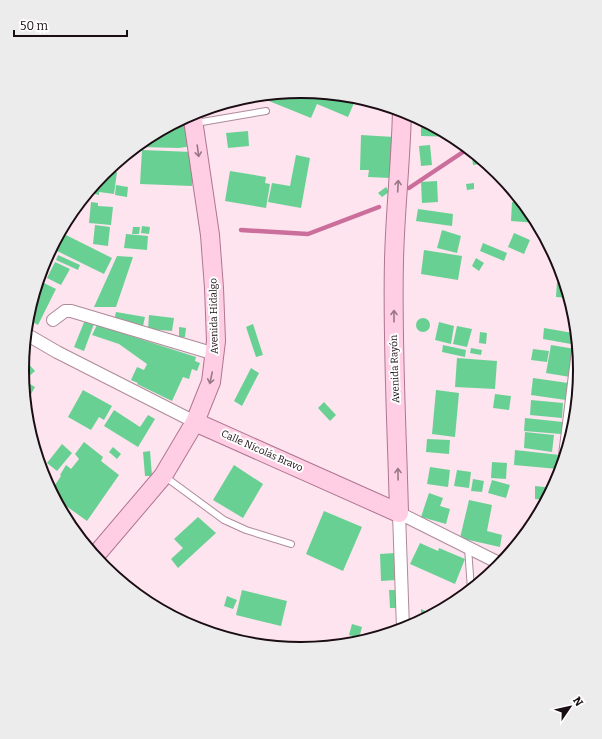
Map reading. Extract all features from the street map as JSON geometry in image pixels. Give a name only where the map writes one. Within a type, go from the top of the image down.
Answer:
[{"type":"main road","name":"Avenida Rayón","points":[[399,513],[394,323],[395,238],[402,117]]},
{"type":"main road","name":"Avenida Hidalgo","points":[[99,552],[163,476],[195,422],[211,382],[216,341],[214,288],[210,235],[193,120]]},
{"type":"main road","name":"Calle Nicolás Bravo","points":[[195,422],[399,513]]},
{"type":"street","points":[[53,320],[61,313],[71,311],[215,354]]},
{"type":"street","name":"Calle Nicolás Bravo","points":[[31,337],[57,352],[195,422]]},
{"type":"street","name":"Calle Nicolás Bravo","points":[[399,513],[494,561]]},
{"type":"street","name":"Avenida Rayón","points":[[399,513],[403,622]]},
{"type":"lane","points":[[198,117],[266,111]]},
{"type":"lane","points":[[163,476],[224,520],[246,530],[291,544]]},
{"type":"lane","points":[[468,548],[470,582]]},
{"type":"building","points":[[283,98],[319,98],[319,101],[320,98],[354,103],[348,117],[317,104],[311,118],[266,100]]},
{"type":"building","points":[[189,122],[192,146],[179,148],[144,147],[165,134]]},
{"type":"building","points":[[421,126],[441,137],[421,136]]},
{"type":"building","points":[[248,131],[249,146],[228,148],[226,133]]},
{"type":"building","points":[[361,135],[394,137],[390,178],[368,177],[369,170],[360,170]]},
{"type":"building","points":[[430,145],[432,165],[421,166],[419,146]]},
{"type":"building","points":[[142,150],[193,152],[192,186],[140,184]]},
{"type":"building","points":[[296,155],[310,158],[301,208],[268,202],[272,183],[290,186]]},
{"type":"building","points":[[472,158],[479,164],[473,165]]},
{"type":"building","points":[[230,171],[266,177],[265,183],[270,184],[266,208],[225,201]]},
{"type":"building","points":[[115,172],[117,172],[114,194],[99,192],[99,195],[93,194]]},
{"type":"building","points":[[437,181],[438,202],[422,203],[421,182]]},
{"type":"building","points":[[474,183],[474,189],[467,190],[466,184]]},
{"type":"building","points":[[116,185],[128,187],[127,197],[115,195]]},
{"type":"building","points":[[386,187],[389,192],[382,197],[378,193]]},
{"type":"building","points":[[91,202],[98,203],[98,206],[113,207],[111,225],[89,223]]},
{"type":"building","points":[[512,202],[515,202],[530,222],[511,221]]},
{"type":"building","points":[[418,209],[453,214],[452,226],[416,221]]},
{"type":"building","points":[[95,225],[110,227],[108,246],[93,244]]},
{"type":"building","points":[[142,226],[150,227],[149,234],[141,233]]},
{"type":"building","points":[[133,227],[140,227],[139,234],[132,234]]},
{"type":"building","points":[[442,230],[461,236],[457,253],[437,248]]},
{"type":"building","points":[[514,233],[530,240],[524,254],[508,247]]},
{"type":"building","points":[[64,234],[112,258],[104,274],[56,251]]},
{"type":"building","points":[[126,234],[148,236],[147,250],[124,248]]},
{"type":"building","points":[[483,243],[507,253],[504,261],[480,251]]},
{"type":"building","points":[[424,250],[462,256],[458,280],[421,274]]},
{"type":"building","points":[[58,255],[80,265],[78,270],[56,260]]},
{"type":"building","points":[[117,256],[133,257],[116,307],[94,307]]},
{"type":"building","points":[[476,258],[484,263],[479,271],[472,266]]},
{"type":"building","points":[[55,262],[70,269],[61,285],[47,278]]},
{"type":"building","points":[[557,282],[559,282],[564,298],[556,297]]},
{"type":"building","points":[[44,283],[56,289],[38,325],[33,322],[41,289]]},
{"type":"building","points":[[116,312],[145,317],[143,326],[114,321]]},
{"type":"building","points":[[149,315],[174,318],[172,331],[148,329]]},
{"type":"building","points":[[420,318],[426,318],[430,322],[430,328],[426,332],[420,332],[416,328],[416,322]]},
{"type":"building","points":[[85,320],[94,324],[84,351],[74,347]]},
{"type":"building","points":[[439,322],[454,326],[451,344],[435,340]]},
{"type":"building","points":[[253,324],[263,355],[256,357],[246,327]]},
{"type":"building","points":[[97,325],[196,357],[195,361],[200,363],[197,371],[192,369],[189,379],[183,377],[172,401],[131,380],[137,367],[144,370],[147,364],[119,344],[92,335]]},
{"type":"building","points":[[457,326],[472,329],[467,347],[453,344]]},
{"type":"building","points":[[179,327],[186,328],[185,337],[179,337]]},
{"type":"building","points":[[544,328],[571,333],[571,342],[571,344],[543,339]]},
{"type":"building","points":[[480,332],[487,333],[486,344],[479,343]]},
{"type":"building","points":[[443,345],[466,350],[465,357],[442,352]]},
{"type":"building","points":[[551,345],[572,348],[573,363],[570,377],[546,373]]},
{"type":"building","points":[[471,348],[482,350],[481,355],[470,353]]},
{"type":"building","points":[[533,349],[549,351],[547,362],[531,360]]},
{"type":"building","points":[[457,358],[497,361],[495,389],[455,387]]},
{"type":"building","points":[[29,365],[35,371],[29,376]]},
{"type":"building","points":[[251,368],[259,373],[242,406],[234,401]]},
{"type":"building","points":[[533,378],[568,383],[566,400],[531,395]]},
{"type":"building","points":[[30,384],[35,387],[30,395]]},
{"type":"building","points":[[83,390],[112,406],[104,420],[99,417],[91,430],[68,417]]},
{"type":"building","points":[[436,390],[459,393],[455,437],[432,434]]},
{"type":"building","points":[[495,394],[511,396],[509,410],[493,408]]},
{"type":"building","points":[[531,400],[563,403],[562,418],[530,415]]},
{"type":"building","points":[[324,402],[336,415],[330,421],[318,408]]},
{"type":"building","points":[[114,410],[140,427],[148,415],[155,419],[138,447],[104,426]]},
{"type":"building","points":[[525,418],[563,422],[561,434],[524,431]]},
{"type":"building","points":[[525,432],[554,435],[552,452],[524,448]]},
{"type":"building","points":[[427,439],[450,440],[449,454],[426,452]]},
{"type":"building","points":[[84,442],[103,457],[101,461],[119,475],[87,521],[65,505],[55,485],[66,465],[71,469],[79,459],[75,454]]},
{"type":"building","points":[[62,444],[72,453],[57,471],[47,463]]},
{"type":"building","points":[[113,447],[121,454],[117,459],[109,452]]},
{"type":"building","points":[[515,450],[560,455],[554,469],[514,465]]},
{"type":"building","points":[[150,451],[152,476],[145,476],[143,452]]},
{"type":"building","points":[[492,462],[507,463],[506,479],[491,478]]},
{"type":"building","points":[[234,465],[263,484],[243,518],[213,500]]},
{"type":"building","points":[[430,467],[450,470],[448,487],[427,484]]},
{"type":"building","points":[[457,470],[471,472],[469,488],[454,486]]},
{"type":"building","points":[[473,479],[484,481],[482,492],[471,491]]},
{"type":"building","points":[[492,480],[510,485],[506,498],[488,493]]},
{"type":"building","points":[[535,486],[546,487],[540,499],[535,499]]},
{"type":"building","points":[[429,493],[443,498],[440,506],[450,509],[446,524],[421,517]]},
{"type":"building","points":[[469,500],[492,505],[487,531],[502,535],[500,547],[460,538]]},
{"type":"building","points":[[324,511],[362,527],[343,571],[306,554]]},
{"type":"building","points":[[198,517],[216,533],[178,568],[171,559],[183,548],[174,539]]},
{"type":"building","points":[[420,543],[438,551],[439,548],[465,559],[455,584],[410,564]]},
{"type":"building","points":[[395,553],[396,580],[381,581],[380,554]]},
{"type":"building","points":[[242,590],[287,601],[281,626],[236,615]]},
{"type":"building","points":[[389,590],[398,590],[399,608],[390,608]]},
{"type":"building","points":[[227,596],[237,600],[233,609],[224,606]]},
{"type":"building","points":[[352,624],[362,627],[360,635],[353,636],[349,635]]},
{"type":"waterway","points":[[409,188],[464,152]]},
{"type":"waterway","points":[[241,230],[308,234],[379,207]]}]
